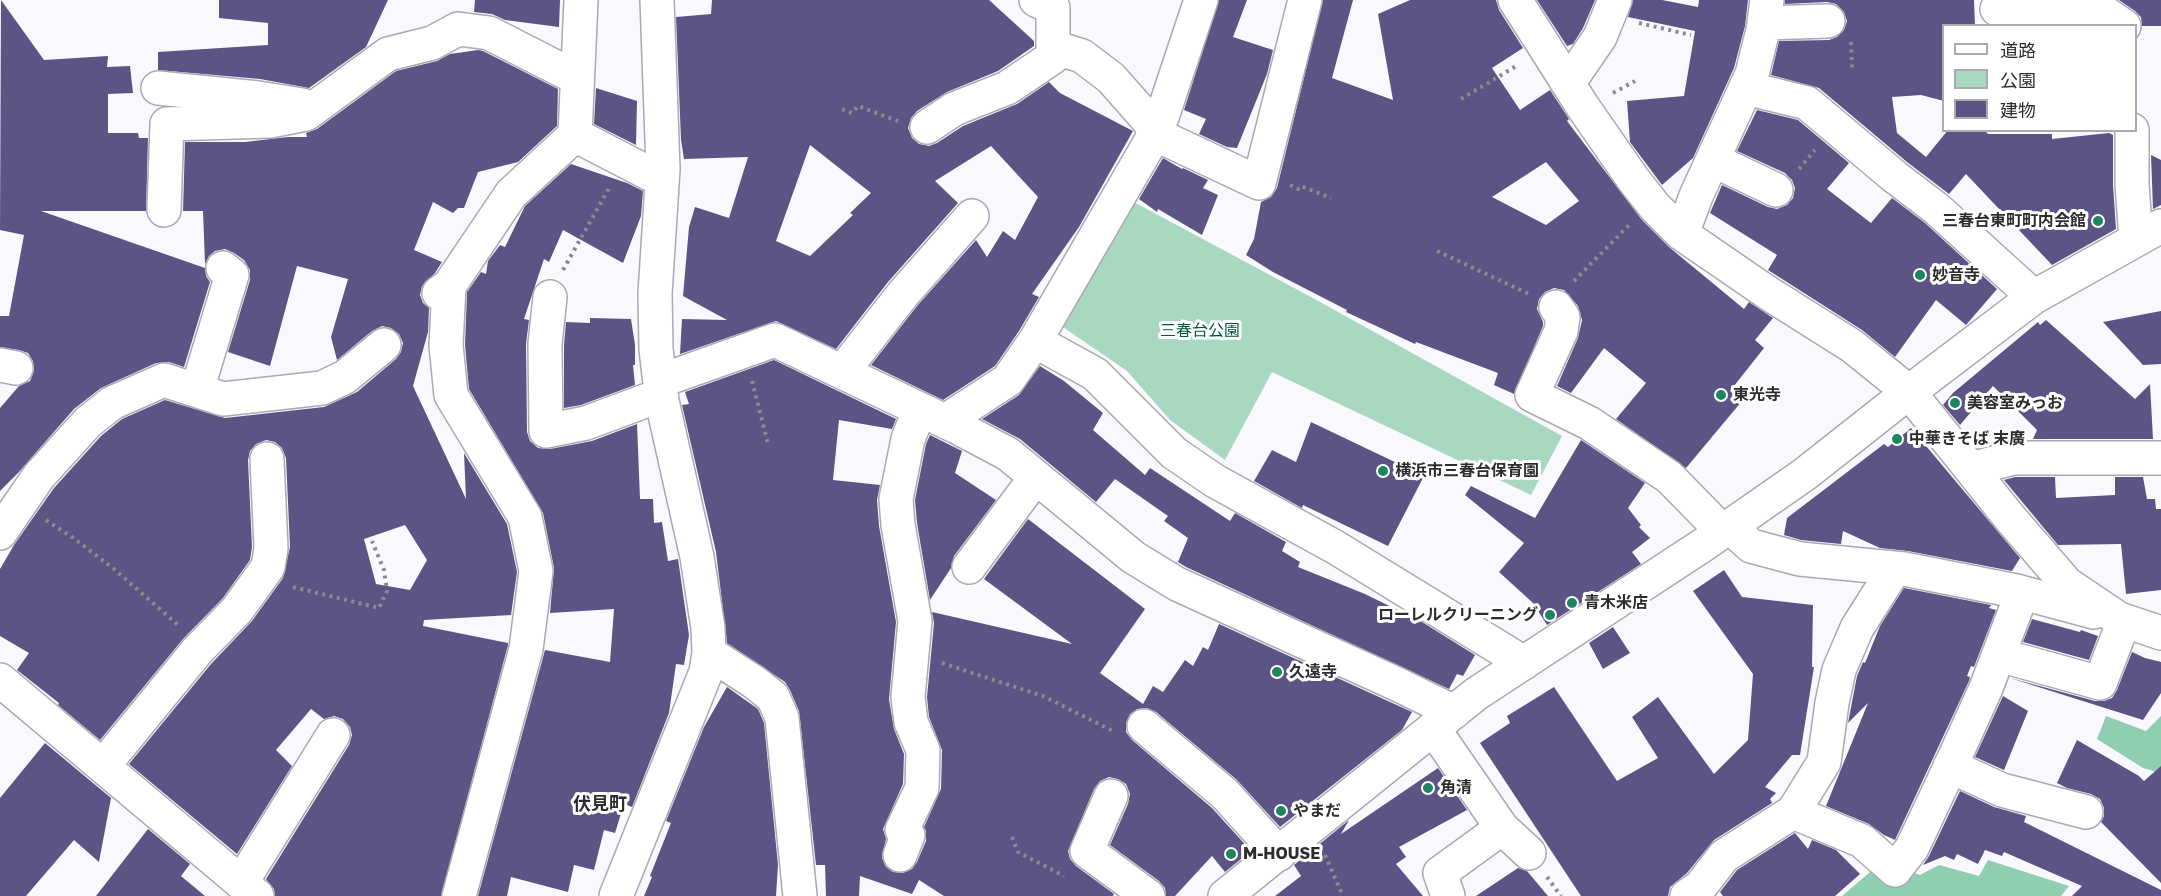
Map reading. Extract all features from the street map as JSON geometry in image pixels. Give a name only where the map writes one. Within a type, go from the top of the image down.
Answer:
[{"type":"street","points":[[459,896],[526,649],[536,571],[525,516],[451,395],[444,290],[512,194],[575,135],[581,0]]},
{"type":"street","points":[[616,896],[699,691],[706,672],[709,652],[708,628],[697,557],[660,388],[656,349],[655,294],[662,180],[657,0]]},
{"type":"street","points":[[927,127],[954,109],[1006,88],[1053,57],[1053,8],[1035,0]]},
{"type":"street","points":[[900,855],[908,835],[902,830],[922,788],[923,750],[911,722],[908,698],[915,621],[898,525],[896,500],[908,439],[933,415],[1008,381],[1035,341],[1155,134],[1201,0]]},
{"type":"street","points":[[1053,47],[1082,56],[1111,78],[1149,121],[1155,134],[1259,183],[1305,0]]},
{"type":"street","points":[[1515,0],[1582,107],[1655,207],[1682,234],[1768,293],[1852,346],[1909,392],[2010,518],[2067,584],[2122,620]]},
{"type":"street","points":[[2130,0],[2130,24]]},
{"type":"street","points":[[1566,81],[1576,72],[1600,37],[1612,8]]},
{"type":"street","points":[[1997,9],[2056,14],[2105,13],[2121,24]]},
{"type":"street","points":[[1682,234],[1752,74],[1766,11],[1828,21]]},
{"type":"street","points":[[164,210],[167,124],[270,121],[306,114],[388,54],[432,44],[458,29],[489,33],[577,78]]},
{"type":"street","points":[[158,88],[258,98],[315,108]]},
{"type":"street","points":[[1746,88],[1807,103],[1895,177],[1938,209],[2034,297]]},
{"type":"street","points":[[1225,896],[1476,694],[1726,530],[1805,474],[2034,297],[2148,233],[2132,132]]},
{"type":"street","points":[[575,135],[662,180]]},
{"type":"street","points":[[1713,160],[1776,190]]},
{"type":"street","points":[[842,372],[903,294],[972,216]]},
{"type":"street","points":[[197,390],[232,275],[223,268]]},
{"type":"street","points":[[550,297],[545,344],[546,431],[586,423],[660,388],[775,340],[933,415],[1008,454],[1132,557],[1177,584],[1399,685],[1443,720],[1502,828],[1529,853]]},
{"type":"street","points":[[1556,307],[1563,317],[1561,331],[1533,395],[1589,423],[1669,477],[1726,530],[1751,546],[1800,559],[1895,568],[2022,593],[2161,633]]},
{"type":"street","points":[[1035,341],[1095,374],[1174,453],[1215,481],[1335,547],[1524,663]]},
{"type":"street","points":[[0,533],[46,468],[88,422],[112,403],[164,380],[223,399],[322,388],[345,377],[384,345]]},
{"type":"street","points":[[1971,469],[2013,458],[2161,458]]},
{"type":"street","points":[[103,766],[202,646],[237,610],[268,567],[271,548],[267,459]]},
{"type":"street","points":[[969,567],[1036,477]]},
{"type":"street","points":[[1687,896],[1700,887],[1724,856],[1793,812],[1824,762],[1839,670],[1857,628],[1895,568]]},
{"type":"street","points":[[1793,812],[1862,841],[1895,870],[1912,848],[1986,688],[2022,593]]},
{"type":"street","points":[[1999,655],[2100,683],[2122,620]]},
{"type":"street","points":[[709,652],[773,697],[782,718],[800,896]]},
{"type":"street","points":[[0,680],[249,889],[333,735]]},
{"type":"street","points":[[1144,726],[1225,794],[1279,854]]},
{"type":"street","points":[[1950,766],[2002,790],[2086,812]]},
{"type":"street","points":[[1111,796],[1087,851],[1148,896]]},
{"type":"street","points":[[1448,896],[1440,873],[1502,828]]},
{"type":"path","points":[[1612,8],[1691,34]]},
{"type":"path","points":[[1461,99],[1546,48]]},
{"type":"path","points":[[842,109],[852,113],[858,106],[915,127],[927,127]]},
{"type":"path","points":[[1776,190],[1789,181],[1835,126]]},
{"type":"path","points":[[550,297],[572,252],[625,161]]},
{"type":"path","points":[[1261,174],[1298,189],[1300,186],[1331,198]]},
{"type":"path","points":[[1437,251],[1556,307],[1573,283],[1607,245],[1626,227],[1655,207]]},
{"type":"path","points":[[745,351],[768,444]]},
{"type":"path","points":[[20,504],[72,537],[114,569],[202,646]]},
{"type":"path","points":[[260,579],[379,608],[387,591],[384,570],[372,541]]},
{"type":"path","points":[[941,662],[1043,696],[1120,735],[1144,726]]},
{"type":"path","points":[[1313,827],[1343,896]]},
{"type":"path","points":[[1012,837],[1018,852],[1068,878],[1087,851]]},
{"type":"green space","name":"三春台公園","points":[[1130,200],[1562,436],[1531,495],[1272,372],[1225,460],[1170,420],[1127,371],[1060,325]]},
{"type":"green space","points":[[2106,716],[2146,731],[2161,716],[2161,773],[2143,768],[2097,739]]},
{"type":"green space","points":[[1988,860],[2069,886],[2061,896],[1842,896],[1876,867],[1907,870],[1920,875],[1939,865],[1979,876]]},
{"type":"building","points":[[1,0],[44,60],[108,56],[107,67],[130,66],[133,93],[108,94],[108,133],[138,133],[139,138],[148,138],[146,211],[41,211],[205,268],[210,282],[184,367],[169,362],[156,363],[101,388],[74,409],[0,491],[0,408],[19,386],[30,381],[34,371],[33,361],[28,353],[0,347],[0,316],[9,316],[24,235],[0,230]]},
{"type":"building","points":[[219,0],[388,0],[366,47],[309,88],[260,79],[158,70],[158,52],[268,45],[268,23],[219,18]]},
{"type":"building","points":[[475,0],[560,0],[559,27],[505,20],[492,14],[474,12]]},
{"type":"building","points":[[712,0],[989,0],[1034,41],[1034,46],[998,71],[947,92],[917,111],[911,118],[908,128],[912,138],[919,144],[929,146],[937,143],[963,126],[1017,104],[1049,82],[1060,93],[1133,131],[1079,227],[1032,294],[1039,297],[995,366],[943,400],[871,365],[917,306],[976,240],[987,257],[1003,231],[1015,240],[1038,197],[991,146],[935,181],[958,203],[888,282],[836,349],[776,321],[680,354],[682,319],[727,320],[683,296],[689,227],[695,207],[729,218],[748,157],[684,159],[681,140],[676,17],[711,14]],"holes":[[[810,145],[871,193],[850,213],[853,215],[810,256],[776,241]]]},
{"type":"building","points":[[1219,0],[1247,0],[1233,37],[1273,50],[1267,74],[1237,148],[1227,147],[1199,134],[1206,119],[1184,110]]},
{"type":"building","points":[[1323,0],[1353,0],[1332,78],[1393,100],[1378,14],[1410,0],[1496,0],[1499,10],[1523,48],[1492,68],[1520,110],[1550,90],[1569,119],[1567,121],[1642,220],[1669,247],[1744,309],[1749,302],[1773,318],[1755,340],[1764,348],[1730,391],[1742,401],[1686,468],[1616,419],[1646,383],[1604,348],[1571,393],[1557,386],[1578,338],[1582,320],[1578,306],[1564,290],[1554,288],[1545,292],[1539,299],[1537,309],[1543,326],[1514,394],[1494,385],[1498,373],[1416,342],[1415,344],[1346,312],[1347,310],[1273,272],[1246,255],[1254,239],[1261,202],[1271,197],[1277,188]],"holes":[[[1546,162],[1579,201],[1546,225],[1492,197]]]},
{"type":"building","points":[[1537,0],[1595,0],[1583,28],[1573,44],[1567,46]]},
{"type":"building","points":[[1633,0],[1662,0],[1698,7],[1699,0],[1748,0],[1745,26],[1734,68],[1693,158],[1662,185],[1630,142],[1627,101],[1684,96],[1695,31],[1628,17]]},
{"type":"building","points":[[1785,0],[1974,0],[1975,24],[1942,24],[1942,100],[1921,95],[1892,97],[1897,133],[1926,157],[1946,132],[2052,134],[2052,139],[2109,133],[2113,135],[2116,229],[2052,265],[1966,174],[1949,194],[1819,88],[1771,75],[1779,41],[1829,40],[1837,37],[1844,30],[1847,21],[1844,12],[1836,4],[1827,2],[1785,4]]},
{"type":"building","points":[[2119,0],[2161,0],[2161,26],[2142,26],[2141,17]]},
{"type":"building","points":[[483,51],[558,89],[557,126],[518,162],[478,172],[464,208],[458,208],[453,213],[433,202],[414,250],[442,262],[422,286],[420,295],[423,303],[429,308],[428,332],[413,386],[466,499],[464,453],[507,524],[517,572],[511,615],[424,620],[423,626],[508,643],[508,645],[441,896],[275,896],[274,889],[266,879],[349,745],[352,735],[350,727],[343,719],[334,716],[324,719],[311,709],[276,750],[292,766],[237,854],[129,764],[211,664],[252,621],[283,578],[290,547],[286,458],[282,448],[275,442],[266,440],[256,444],[250,451],[248,460],[252,547],[250,560],[223,598],[183,639],[100,740],[58,705],[59,703],[17,670],[29,653],[0,636],[0,569],[54,488],[101,436],[122,419],[165,400],[225,418],[324,407],[357,392],[396,359],[403,343],[399,334],[391,328],[382,326],[372,331],[337,360],[331,337],[348,279],[297,266],[270,366],[228,352],[250,280],[250,270],[244,260],[225,249],[215,251],[205,264],[203,211],[183,211],[185,142],[245,142],[307,137],[306,133],[317,129],[396,71],[437,61],[450,54]],"holes":[[[405,525],[427,560],[410,590],[376,584],[364,539]]]},
{"type":"building","points":[[596,88],[637,101],[636,145],[594,124]]},
{"type":"building","points":[[1757,110],[1798,120],[1849,163],[1827,189],[1871,223],[1892,198],[1925,223],[1997,289],[1966,325],[1936,300],[1895,357],[1862,330],[1768,270],[1777,255],[1710,213],[1722,185],[1777,209],[1787,205],[1793,198],[1795,188],[1792,180],[1785,173],[1737,151]]},
{"type":"building","points":[[2151,155],[2161,160],[2161,205],[2153,209]]},
{"type":"building","points":[[1163,158],[1208,180],[1203,188],[1218,195],[1202,235],[1158,209],[1157,212],[1139,199]]},
{"type":"building","points":[[571,164],[627,183],[643,191],[641,216],[623,263],[563,230],[549,262],[544,259],[524,319],[529,320],[526,344],[527,432],[530,441],[538,448],[550,449],[592,441],[637,424],[640,499],[653,499],[654,523],[662,522],[668,561],[678,559],[689,635],[684,665],[676,664],[669,713],[632,807],[624,804],[615,833],[604,830],[594,870],[574,865],[568,892],[511,877],[507,896],[478,896],[545,650],[610,662],[614,609],[550,613],[554,568],[543,513],[469,389],[465,345],[467,292],[481,272],[486,274],[488,261],[500,245],[505,247],[525,206]]},
{"type":"building","points":[[2161,311],[2161,364],[2143,365],[2103,322]]},
{"type":"building","points":[[590,318],[631,319],[635,345],[635,365],[633,365],[635,385],[581,405],[564,408],[566,322],[590,323]]},
{"type":"building","points":[[2046,320],[2135,399],[2150,384],[2153,439],[2033,439],[2037,430],[1993,386],[1960,425],[1943,405],[1953,393],[2038,322],[2040,325]]},
{"type":"building","points":[[774,360],[896,419],[892,429],[839,420],[833,480],[880,485],[877,500],[879,526],[896,622],[889,699],[894,729],[904,754],[903,784],[883,829],[886,839],[882,858],[886,867],[893,872],[903,873],[912,869],[917,862],[926,841],[924,827],[941,789],[942,750],[929,717],[927,697],[934,623],[932,612],[1072,644],[984,579],[1028,519],[1145,609],[1100,673],[1143,704],[1153,686],[1163,692],[1185,660],[1193,666],[1203,647],[1208,650],[1219,624],[1412,712],[1402,730],[1280,827],[1237,780],[1156,712],[1147,708],[1137,709],[1130,714],[1126,723],[1126,732],[1132,740],[1212,808],[1251,851],[1225,872],[1212,856],[1175,896],[1166,896],[1165,888],[1159,881],[1110,845],[1130,794],[1126,784],[1109,777],[1100,781],[1094,789],[1068,851],[1070,859],[1076,866],[1114,894],[1113,896],[944,896],[919,880],[912,894],[860,876],[859,896],[826,896],[825,865],[816,865],[799,711],[785,682],[727,643],[716,552],[682,405],[689,404],[685,392]]},
{"type":"building","points":[[1040,366],[1064,381],[1103,413],[1093,430],[1145,475],[1150,468],[1230,521],[1235,513],[1286,542],[1282,551],[1300,562],[1298,567],[1365,594],[1422,622],[1475,655],[1463,676],[1457,674],[1449,689],[1186,567],[1178,562],[1188,538],[1164,521],[1168,516],[1115,479],[1096,502],[1020,439],[982,419],[1019,395]]},
{"type":"building","points":[[1311,422],[1424,476],[1388,546],[1303,505],[1302,508],[1254,481],[1272,450],[1296,462]]},
{"type":"building","points":[[1911,428],[2020,558],[2012,571],[1908,551],[1880,548],[1843,531],[1841,544],[1801,540],[1784,535],[1787,518],[1884,444],[1888,447]]},
{"type":"building","points":[[930,435],[962,451],[955,473],[996,500],[954,556],[951,568],[930,600],[915,500],[926,444]]},
{"type":"building","points":[[1581,440],[1645,483],[1628,508],[1641,525],[1639,527],[1650,538],[1632,552],[1641,564],[1547,625],[1533,603],[1499,572],[1524,543],[1465,495],[1471,486],[1535,518]]},
{"type":"building","points":[[2015,477],[2055,477],[2056,498],[2115,495],[2115,477],[2143,477],[2147,499],[2155,499],[2156,509],[2161,509],[2161,590],[2126,594],[2121,544],[2058,545],[2004,480]]},
{"type":"building","points":[[1724,570],[1742,597],[1813,605],[1812,667],[1814,667],[1800,755],[1792,755],[1765,787],[1776,793],[1770,799],[1772,803],[1714,840],[1687,873],[1670,887],[1668,896],[1581,896],[1480,743],[1510,723],[1507,716],[1554,687],[1617,781],[1658,758],[1632,717],[1658,697],[1714,774],[1748,740],[1753,674],[1693,591]]},
{"type":"building","points":[[1904,588],[1991,605],[1989,608],[1996,610],[1974,667],[1971,666],[1967,676],[1970,677],[1969,681],[1895,840],[1869,824],[1826,806],[1868,703],[1848,723],[1857,676],[1863,662],[1865,663],[1880,626]]},
{"type":"building","points":[[2032,619],[2098,636],[2089,660],[2023,642]]},
{"type":"building","points":[[1613,627],[1630,653],[1603,669],[1589,643]]},
{"type":"building","points":[[2132,652],[2161,662],[2161,693],[2143,720],[2010,678],[2095,701],[2104,701],[2112,698],[2117,690]]},
{"type":"building","points":[[727,687],[758,709],[764,723],[778,865],[776,896],[644,896],[671,823],[666,821],[704,727]]},
{"type":"building","points":[[2003,696],[2028,711],[2004,770],[1975,757]]},
{"type":"building","points":[[2077,740],[2144,781],[2161,766],[2161,883],[2101,822],[2104,808],[2100,799],[2057,783]]},
{"type":"building","points":[[45,743],[111,798],[99,862],[74,840],[26,896],[0,896],[0,798]]},
{"type":"building","points":[[1438,768],[1467,810],[1399,847],[1406,857],[1396,864],[1423,896],[1275,896],[1301,876],[1294,865],[1349,820],[1341,834]]},
{"type":"building","points":[[1960,791],[1994,807],[2026,816],[2024,822],[2161,890],[2161,896],[2072,896],[2082,886],[2004,852],[2002,856],[1985,850],[1978,864],[1957,854],[1954,860],[1945,856],[1923,865]]},
{"type":"building","points":[[148,829],[190,864],[181,876],[205,896],[96,896]]},
{"type":"building","points":[[1795,833],[1808,849],[1812,840],[1836,850],[1860,874],[1835,896],[1723,896],[1720,892],[1737,870]]},
{"type":"building","points":[[1518,868],[1527,871],[1548,896],[1476,896]]},
{"type":"place","name":"三春台東町町内会館","points":[[2098,221]]},
{"type":"place","name":"妙音寺","points":[[1920,275]]},
{"type":"place","name":"東光寺","points":[[1721,395]]},
{"type":"place","name":"美容室みっお","points":[[1955,403]]},
{"type":"place","name":"中華きそば 末廣","points":[[1897,439]]},
{"type":"place","name":"横浜市三春台保育園","points":[[1383,471]]},
{"type":"place","name":"青木米店","points":[[1572,603]]},
{"type":"place","name":"ローレルクリーニング","points":[[1550,615]]},
{"type":"place","name":"久遠寺","points":[[1277,672]]},
{"type":"place","name":"角清","points":[[1428,788]]},
{"type":"place","name":"やまだ","points":[[1281,811]]},
{"type":"place","name":"M-HOUSE","points":[[1231,854]]},
{"type":"district","name":"伏見町","points":[[600,804]]}]
